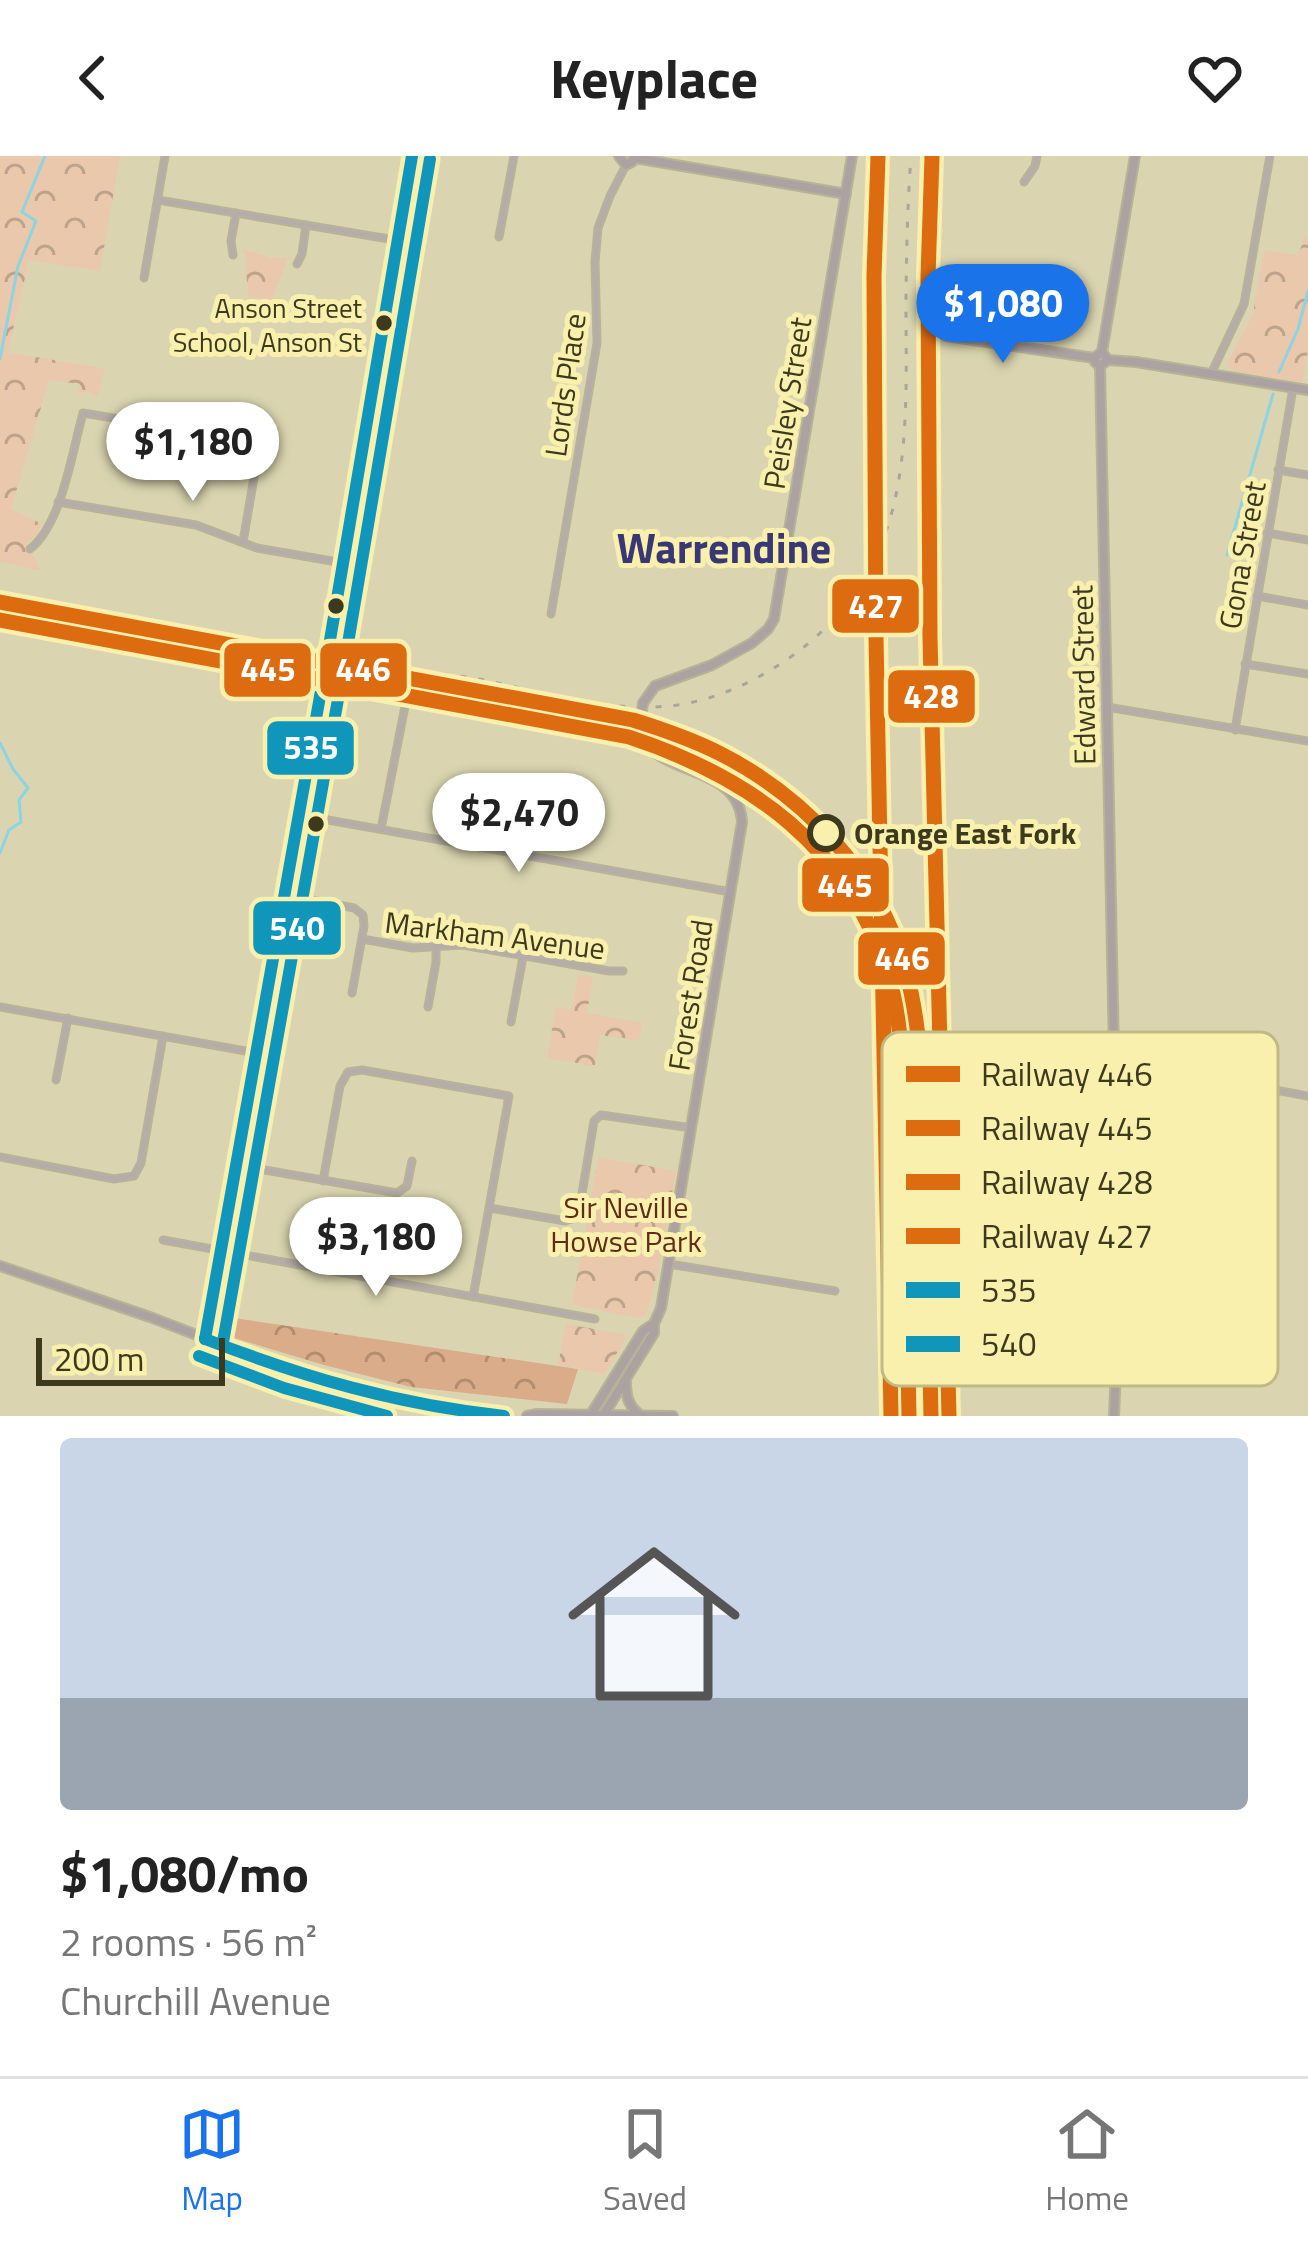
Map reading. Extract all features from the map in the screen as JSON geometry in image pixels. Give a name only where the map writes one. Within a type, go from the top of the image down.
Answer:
[{"type":"street","points":[[144,278],[165,156]]},
{"type":"street","points":[[205,1339],[412,156]]},
{"type":"street","points":[[499,237],[514,156]]},
{"type":"street","name":"Peisley Street","points":[[640,724],[643,703],[655,686],[712,665],[752,643],[774,620],[852,156]]},
{"type":"street","points":[[936,156],[933,301],[935,329],[946,336],[1308,390]]},
{"type":"street","points":[[1024,182],[1037,156]]},
{"type":"street","name":"Edward Street","points":[[1113,1032],[1101,359],[1135,156]]},
{"type":"street","points":[[1211,374],[1244,304],[1270,156]]},
{"type":"street","points":[[629,159],[846,194]]},
{"type":"street","name":"Lords Place","points":[[551,614],[597,343],[598,228],[629,159]]},
{"type":"street","points":[[158,200],[398,241]]},
{"type":"street","points":[[233,255],[236,213]]},
{"type":"street","points":[[297,264],[305,225]]},
{"type":"street","name":"Gona Street","points":[[1235,730],[1294,388]]},
{"type":"street","points":[[30,549],[46,532],[58,502],[86,403]]},
{"type":"street","points":[[83,413],[260,442],[243,542]]},
{"type":"street","points":[[1278,470],[1308,475]]},
{"type":"street","points":[[58,502],[196,525],[257,548],[343,563]]},
{"type":"street","points":[[1268,533],[1308,540]]},
{"type":"street","points":[[1256,596],[1308,604]]},
{"type":"street","points":[[1245,664],[1308,674]]},
{"type":"street","points":[[381,830],[408,691]]},
{"type":"street","points":[[1108,706],[1308,741]]},
{"type":"street","name":"Forest Road","points":[[590,1415],[661,1308],[742,822],[737,800],[722,785],[652,751],[641,738],[640,724]]},
{"type":"street","points":[[299,815],[731,892]]},
{"type":"street","points":[[285,896],[359,911],[364,920],[352,993]]},
{"type":"street","name":"Markham Avenue","points":[[362,939],[413,948],[463,946],[623,971]]},
{"type":"street","points":[[428,1007],[436,946]]},
{"type":"street","points":[[511,1022],[523,956]]},
{"type":"street","points":[[0,1007],[256,1053]]},
{"type":"street","points":[[56,1080],[68,1018]]},
{"type":"street","points":[[0,1157],[114,1179],[134,1176],[141,1163],[163,1036]]},
{"type":"street","points":[[323,1181],[340,1086],[348,1072],[362,1070],[509,1096],[473,1297]]},
{"type":"street","points":[[1278,1091],[1308,1096]]},
{"type":"street","points":[[490,1208],[572,1220],[579,1212],[594,1121],[601,1114],[692,1128]]},
{"type":"street","points":[[236,1165],[397,1193],[406,1186],[412,1161]]},
{"type":"street","points":[[163,1240],[595,1319]]},
{"type":"street","points":[[669,1264],[835,1291]]},
{"type":"street","points":[[0,1266],[300,1375],[371,1394],[504,1416]]},
{"type":"street","name":"Forest Road","points":[[603,1415],[654,1333],[653,1324]]},
{"type":"street","points":[[626,1378],[627,1399],[641,1415]]},
{"type":"street","name":"Edward Street","points":[[1114,1416],[1115,1386]]},
{"type":"street","points":[[527,1416],[673,1416]]},
{"type":"green space","points":[[0,156],[120,156],[100,271],[29,260],[8,352],[105,369],[97,397],[88,391],[78,394],[80,384],[49,380],[11,509],[42,524],[27,543],[40,570],[0,562]]},
{"type":"green space","points":[[1305,236],[1308,350],[1302,383],[1231,371],[1227,363],[1253,314],[1264,250],[1298,256]]},
{"type":"green space","points":[[242,249],[272,258],[292,257],[272,300],[248,296]]},
{"type":"green space","points":[[578,974],[593,977],[587,1013],[642,1023],[639,1041],[600,1035],[595,1066],[547,1058],[556,1007],[572,1010]]},
{"type":"green space","name":"Sir Neville Howse Park","points":[[598,1157],[676,1171],[657,1277],[646,1314],[640,1318],[572,1305]]},
{"type":"green space","points":[[221,1316],[578,1369],[567,1404],[411,1387],[224,1335]]},
{"type":"green space","points":[[566,1324],[628,1335],[604,1374],[558,1365]]},
{"type":"waterway","points":[[0,359],[18,266],[36,221],[22,212],[45,156]]},
{"type":"waterway","points":[[1279,372],[1308,291]]},
{"type":"waterway","points":[[1227,555],[1273,394]]},
{"type":"waterway","points":[[0,743],[28,788],[19,800],[21,822],[9,830],[0,853]]},
{"type":"railway","points":[[335,664],[461,676],[607,705],[668,706],[703,700],[753,680],[826,627],[857,590],[893,509],[905,418],[911,156]]},
{"type":"rail line","name":"427","points":[[878,156],[876,637],[884,1032]]},
{"type":"rail line","name":"428","points":[[932,157],[930,637],[940,1032]]},
{"type":"rail line","name":"446","points":[[0,602],[633,720],[719,753],[808,815],[857,870],[893,934],[911,990],[917,1032]]},
{"type":"rail line","name":"445","points":[[0,620],[629,737],[673,753],[754,796],[821,854],[849,889],[871,930],[888,975],[900,1032]]},
{"type":"rail line","name":"427","points":[[890,1386],[891,1416]]},
{"type":"rail line","name":"445","points":[[908,1386],[909,1416]]},
{"type":"rail line","name":"446","points":[[930,1386],[931,1416]]},
{"type":"rail line","name":"428","points":[[948,1386],[949,1416]]},
{"type":"transit line","name":"535","points":[[205,1339],[412,156]]},
{"type":"transit line","name":"540","points":[[223,1342],[430,159]]},
{"type":"transit line","name":"535","points":[[205,1339],[352,1388],[504,1416]]},
{"type":"transit line","name":"540","points":[[199,1356],[284,1388],[387,1416]]},
{"type":"place","name":"Anson Street School, Anson St","points":[[384,323]]},
{"type":"place","name":"Orange East Fork","points":[[826,833]]},
{"type":"district","name":"Warrendine","points":[[724,547]]}]
